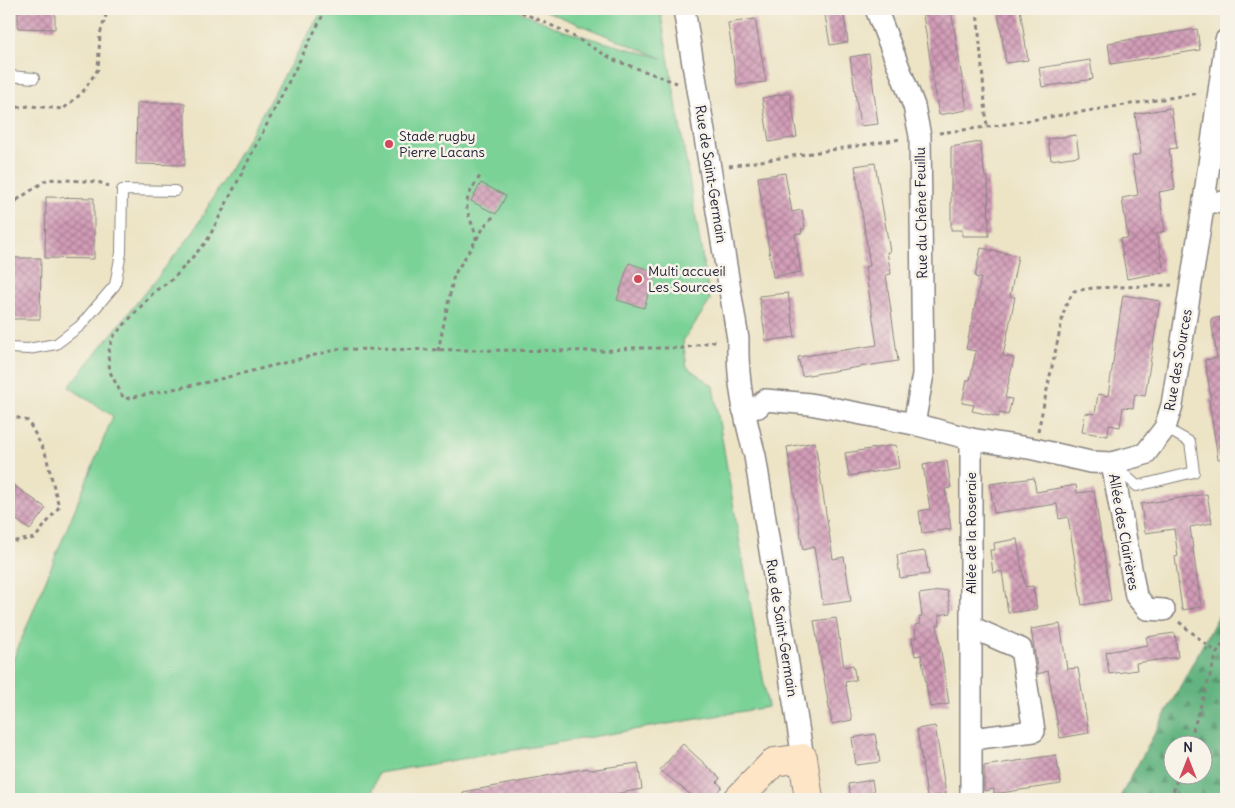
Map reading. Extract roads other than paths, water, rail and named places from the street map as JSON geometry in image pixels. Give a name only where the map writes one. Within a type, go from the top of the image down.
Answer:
[{"type":"street","name":"Rue de Saint-Germain","points":[[684,9],[738,339],[737,364],[750,408],[761,427],[755,456],[809,799]]},
{"type":"street","name":"Rue du Chêne Feuillu","points":[[876,9],[914,106],[920,136],[924,374],[914,424]]},
{"type":"street","name":"Rue des Sources","points":[[750,408],[765,400],[810,404],[914,424],[971,438],[1034,449],[1090,462],[1112,463],[1145,454],[1165,428],[1172,405],[1204,201],[1226,40]]},
{"type":"street","points":[[1204,201],[1226,203]]},
{"type":"street","name":"Allée de la Roseraie","points":[[971,438],[971,799]]},
{"type":"street","name":"Allée des Clairières","points":[[1112,463],[1136,596],[1147,609],[1164,610]]},
{"type":"street","points":[[971,627],[1020,650],[1034,731],[972,739]]},
{"type":"street","points":[[738,799],[774,762],[803,758]]},
{"type":"lane","points":[[9,76],[34,78]]},
{"type":"lane","points":[[9,348],[28,349],[56,344],[80,326],[115,285],[121,253],[122,190],[175,191]]},
{"type":"lane","points":[[1112,463],[1137,486],[1194,472],[1190,442],[1165,428]]},
{"type":"place","name":"Stade rugby Pierre Lacans","points":[[389,144]]},
{"type":"place","name":"Multi accueil Les Sources","points":[[638,279]]}]
